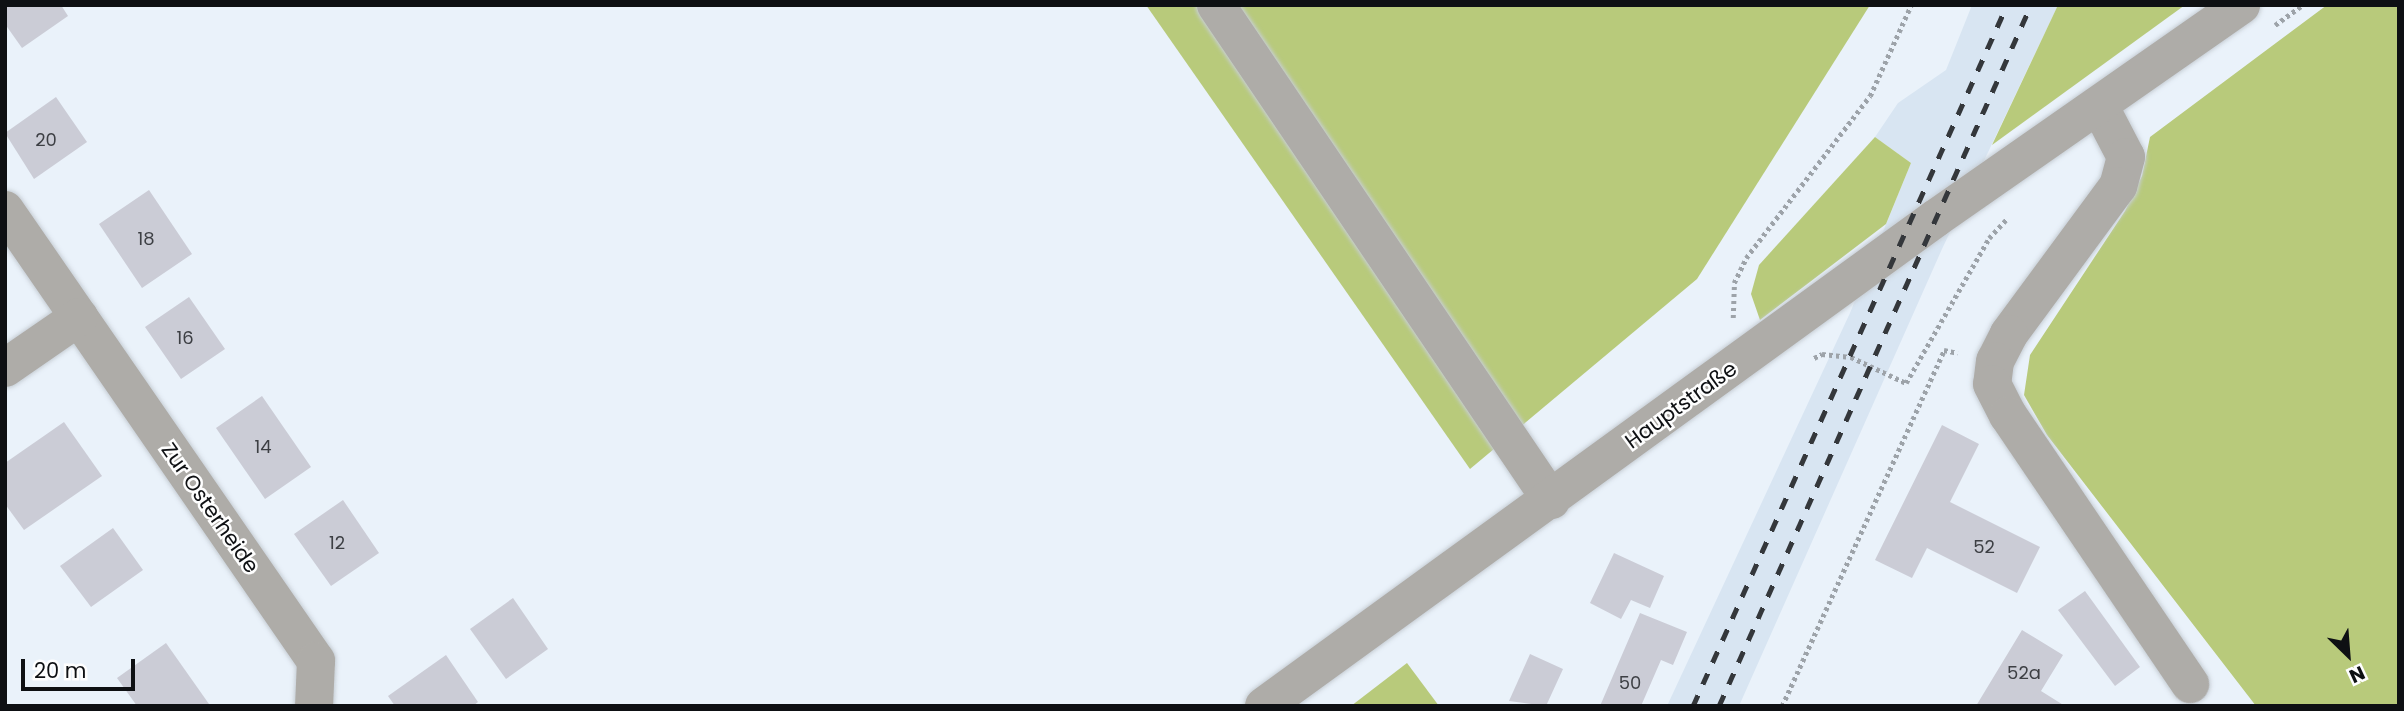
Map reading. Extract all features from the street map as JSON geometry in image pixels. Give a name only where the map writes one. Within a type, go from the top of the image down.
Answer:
[{"type":"street","points":[[1216,5],[1551,500]]},
{"type":"street","name":"Hauptstraße","points":[[1265,706],[1936,218],[2100,107],[2241,5]]},
{"type":"street","points":[[2100,107],[2126,157],[2118,186],[1995,361],[1992,384],[2008,415],[2190,684]]},
{"type":"street","name":"Zur Osterheide","points":[[5,210],[316,662],[314,706]]},
{"type":"street","points":[[5,368],[79,317]]},
{"type":"path","points":[[1757,349],[1732,316],[1734,283],[1746,258],[1870,96],[1911,5]]},
{"type":"path","points":[[1906,383],[1989,238],[2014,214]]},
{"type":"path","points":[[1782,706],[1944,350],[1995,361]]},
{"type":"shaded area","points":[[1972,5],[2058,5],[1942,249],[1739,706],[1667,706],[1850,313],[1911,163],[1875,137],[1898,103],[1946,70]]},
{"type":"green space","points":[[1146,5],[1870,5],[1697,279],[1470,469]]},
{"type":"green space","points":[[2058,5],[2185,5],[1992,145]]},
{"type":"green space","points":[[2327,5],[2399,5],[2399,706],[2256,706],[2047,435],[2024,395],[2030,355],[2125,211],[2142,176],[2150,137]]},
{"type":"green space","points":[[1875,137],[1911,163],[1886,224],[1760,320],[1751,294],[1759,265]]},
{"type":"green space","points":[[1407,663],[1439,706],[1351,706]]},
{"type":"building","points":[[5,5],[61,5],[68,16],[22,48],[5,24]]},
{"type":"building","points":[[56,97],[87,142],[34,179],[5,133]]},
{"type":"building","points":[[149,190],[192,254],[142,288],[99,224]]},
{"type":"building","points":[[189,297],[225,349],[181,379],[145,327]]},
{"type":"building","points":[[262,396],[311,467],[265,499],[216,428]]},
{"type":"building","points":[[64,422],[102,476],[24,530],[5,504],[5,463]]},
{"type":"building","points":[[1942,425],[1979,444],[1950,502],[2040,547],[2017,593],[1927,548],[1912,578],[1875,560]]},
{"type":"building","points":[[343,500],[379,553],[331,586],[294,534]]},
{"type":"building","points":[[113,528],[143,570],[91,607],[60,566]]},
{"type":"building","points":[[1614,553],[1664,576],[1650,608],[1631,600],[1621,619],[1590,603]]},
{"type":"building","points":[[2085,591],[2140,667],[2115,686],[2058,610]]},
{"type":"building","points":[[513,598],[548,649],[506,679],[470,629]]},
{"type":"building","points":[[1640,613],[1687,632],[1673,665],[1661,660],[1641,706],[1600,706]]},
{"type":"building","points":[[2022,630],[2063,655],[2041,691],[2065,706],[1976,706]]},
{"type":"building","points":[[166,643],[209,704],[137,706],[117,678]]},
{"type":"building","points":[[1530,654],[1563,669],[1546,706],[1509,701]]},
{"type":"building","points":[[446,655],[478,702],[473,706],[395,706],[388,696]]},
{"type":"railway","points":[[1693,706],[2007,5]]},
{"type":"railway","points":[[1719,706],[2031,5]]}]
